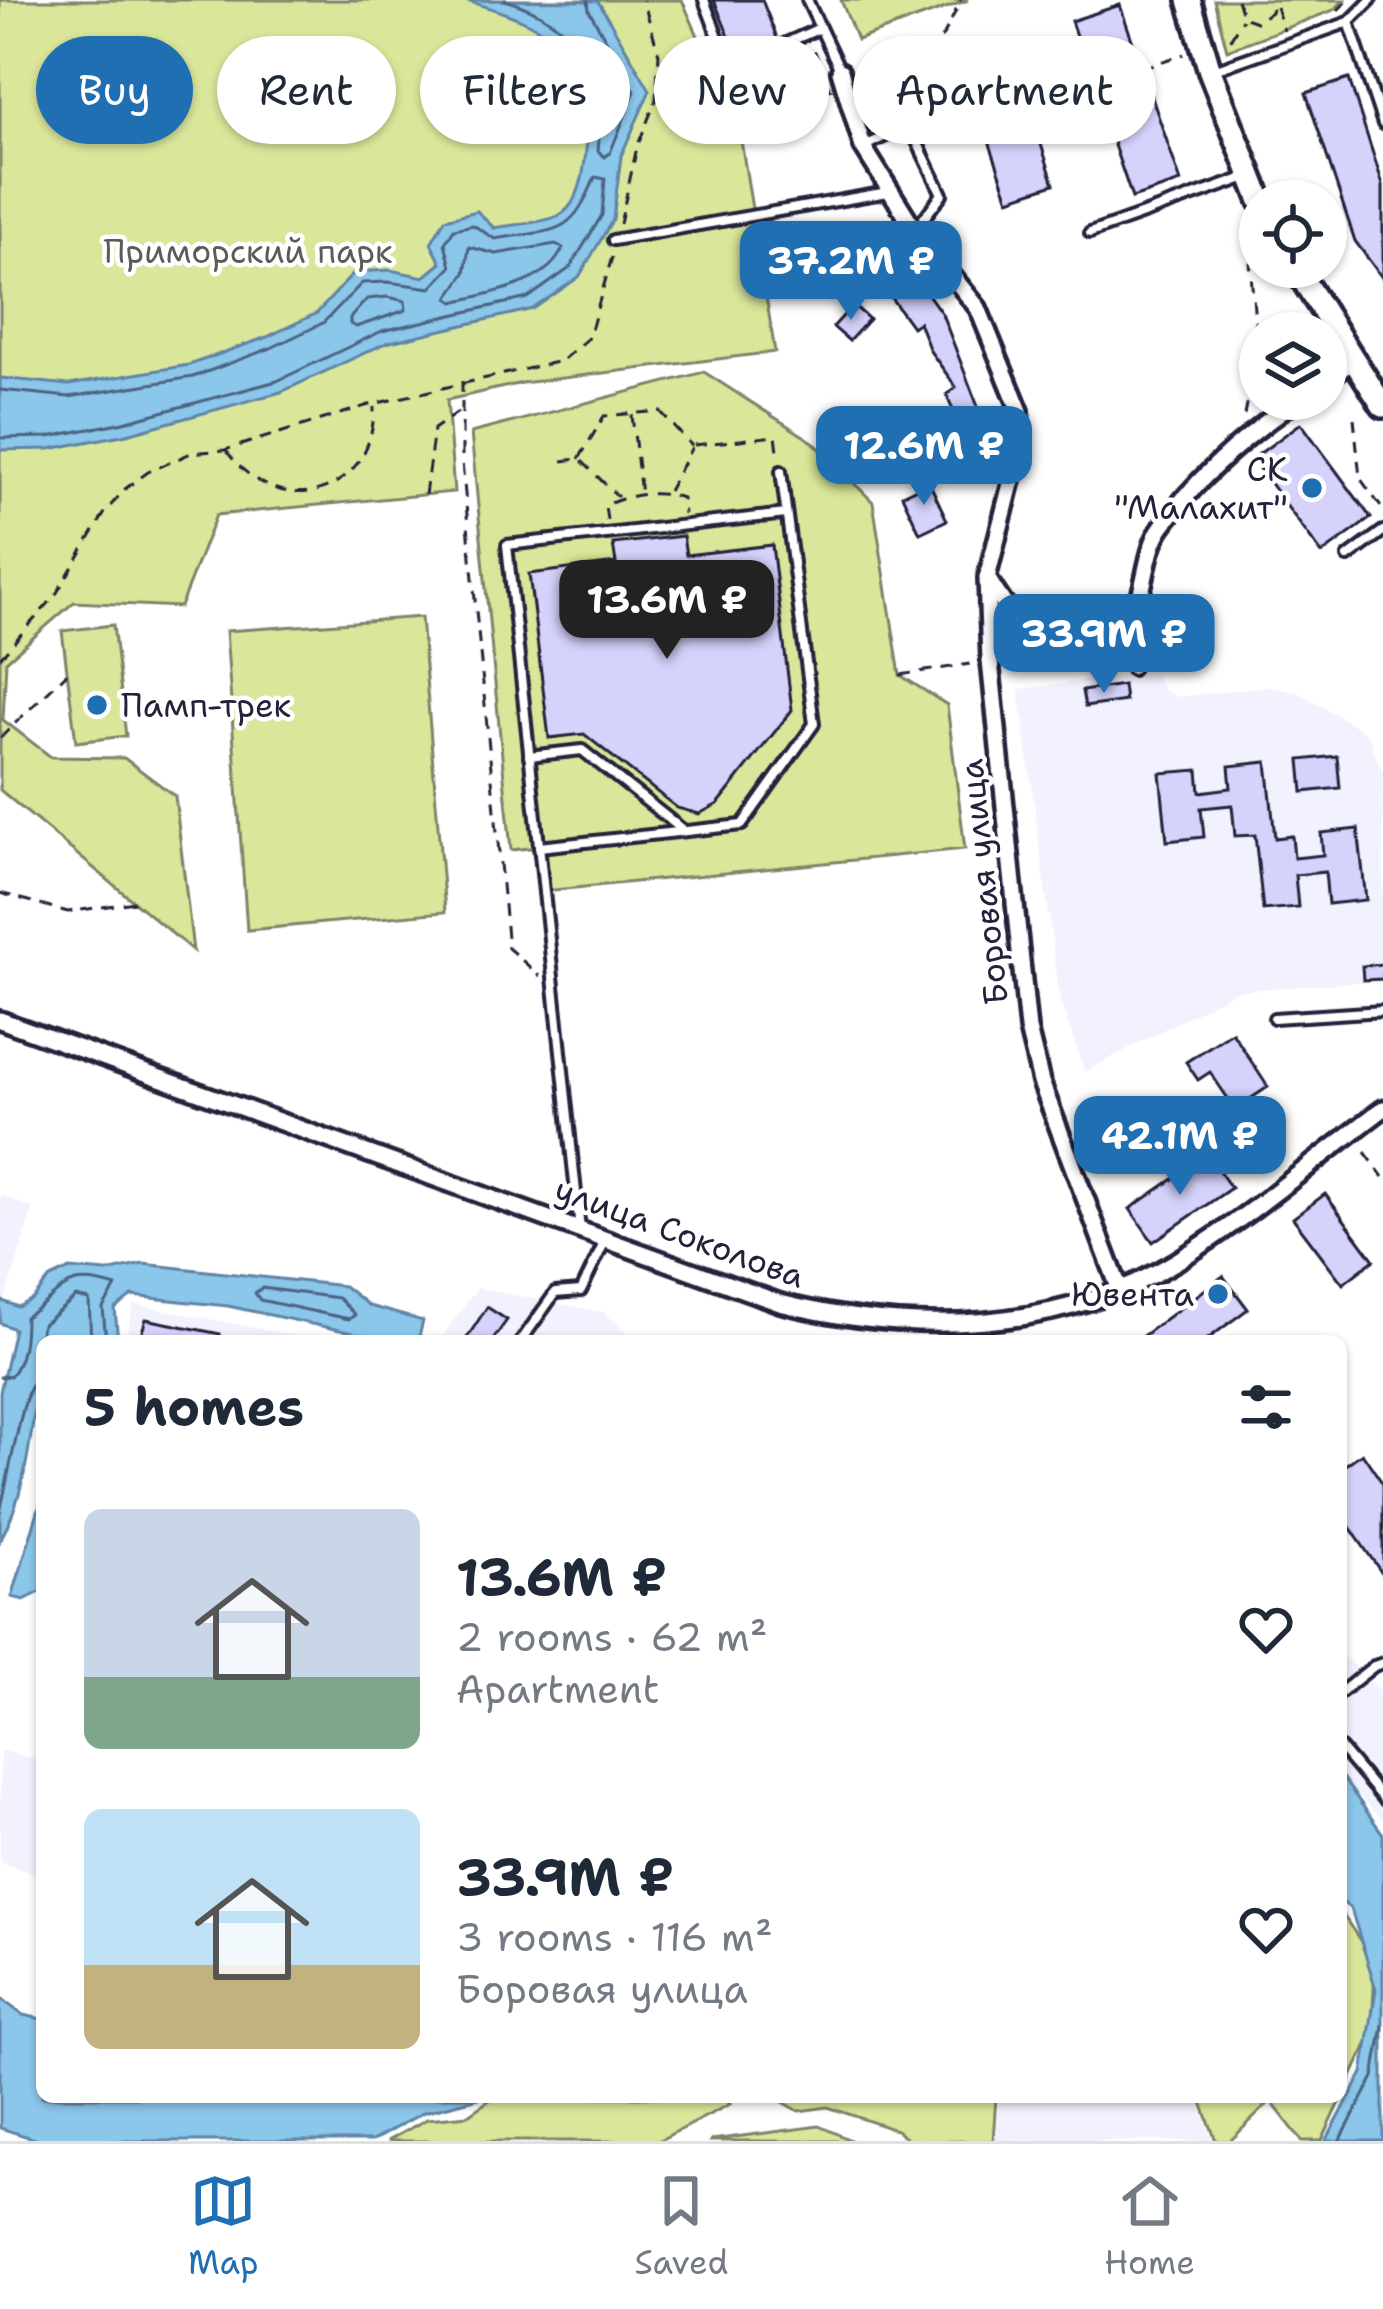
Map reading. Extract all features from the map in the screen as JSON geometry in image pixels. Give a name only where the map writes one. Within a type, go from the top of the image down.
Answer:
[{"type":"main road","points":[[1189,0],[1251,180]]},
{"type":"main road","points":[[1308,288],[1383,406]]},
{"type":"street","name":"Боровая улица","points":[[840,71],[863,147],[915,230],[978,308],[1020,410],[1013,476],[988,578],[990,661],[1028,1029],[1041,1082],[1120,1290]]},
{"type":"street","points":[[1347,364],[1352,361]]},
{"type":"street","points":[[988,578],[1011,616],[1033,636],[1070,646],[1115,635],[1133,615],[1160,528],[1241,439],[1268,420]]},
{"type":"street","name":"улица Соколова","points":[[0,1020],[780,1303],[823,1314],[900,1323],[968,1323],[1056,1311],[1120,1290],[1178,1261],[1383,1109]]},
{"type":"lane","points":[[704,0],[730,68],[820,28]]},
{"type":"lane","points":[[807,0],[840,71]]},
{"type":"lane","points":[[1210,71],[1349,22],[1371,0]]},
{"type":"lane","points":[[1349,22],[1383,124]]},
{"type":"lane","points":[[863,147],[869,144]]},
{"type":"lane","points":[[915,230],[942,194],[918,144]]},
{"type":"lane","points":[[1090,233],[1249,176]]},
{"type":"lane","points":[[615,240],[890,191]]},
{"type":"lane","points":[[539,847],[742,825],[814,724],[781,471]]},
{"type":"lane","points":[[580,1230],[507,545],[786,514]]},
{"type":"lane","points":[[1348,557],[1383,531]]},
{"type":"lane","points":[[1115,635],[1132,670]]},
{"type":"lane","points":[[529,756],[582,750],[684,831]]},
{"type":"lane","points":[[1274,1018],[1383,1011]]},
{"type":"lane","points":[[525,1335],[555,1293],[581,1291],[605,1240]]},
{"type":"lane","points":[[1347,1687],[1383,1663]]},
{"type":"lane","points":[[1347,1756],[1383,1799]]},
{"type":"path","points":[[0,658],[55,596],[80,550],[125,489],[148,472],[191,452],[226,450],[374,405],[561,361],[589,337],[637,147],[656,100],[659,54],[643,0]]},
{"type":"path","points":[[943,36],[961,0]]},
{"type":"path","points":[[1237,0],[1243,17],[1251,22],[1271,12],[1273,0]]},
{"type":"path","points":[[1273,0],[1284,31]]},
{"type":"path","points":[[1230,40],[1243,17]]},
{"type":"path","points":[[1156,63],[1184,54]]},
{"type":"path","points":[[1241,439],[1257,345],[1252,288]]},
{"type":"path","points":[[462,382],[463,462],[508,948],[554,990]]},
{"type":"path","points":[[226,450],[240,471],[276,492],[325,489],[356,467],[369,444],[374,405]]},
{"type":"path","points":[[424,495],[434,429],[462,410]]},
{"type":"path","points":[[579,459],[604,416],[660,411],[692,446]]},
{"type":"path","points":[[631,413],[642,496]]},
{"type":"path","points":[[1354,418],[1360,478],[1381,505]]},
{"type":"path","points":[[692,446],[776,436],[781,471]]},
{"type":"path","points":[[667,493],[692,446]]},
{"type":"path","points":[[562,461],[579,459]]},
{"type":"path","points":[[579,459],[619,498]]},
{"type":"path","points":[[605,506],[619,498],[667,493],[682,497]]},
{"type":"path","points":[[900,675],[990,661]]},
{"type":"path","points":[[0,738],[68,674]]},
{"type":"path","points":[[0,893],[68,912],[142,901]]},
{"type":"path","points":[[1364,1152],[1383,1177]]},
{"type":"shaded area","points":[[1155,672],[1162,689],[1178,697],[1267,686],[1300,693],[1367,733],[1383,773],[1383,980],[1235,991],[1085,1072],[1060,1001],[1019,689]]},
{"type":"shaded area","points":[[0,1194],[33,1209],[0,1316]]},
{"type":"shaded area","points":[[477,1288],[603,1312],[631,1335],[443,1335]]},
{"type":"shaded area","points":[[134,1304],[291,1335],[126,1335]]},
{"type":"shaded area","points":[[1347,1659],[1383,1694],[1383,1821],[1347,1783]]},
{"type":"shaded area","points":[[0,1750],[36,1759],[36,1874],[0,1863]]},
{"type":"shaded area","points":[[998,2103],[1199,2103],[1213,2141],[995,2141]]},
{"type":"green space","name":"Приморский парк","points":[[0,0],[682,0],[698,36],[654,36],[654,144],[742,144],[775,352],[522,383],[447,400],[454,492],[216,515],[180,607],[74,602],[6,661],[3,720],[51,757],[124,758],[175,796],[193,951],[0,790]]},
{"type":"green space","points":[[841,0],[968,0],[868,36],[855,36]]},
{"type":"green space","points":[[1214,0],[1344,0],[1334,10],[1227,50]]},
{"type":"green space","points":[[704,372],[813,442],[873,502],[900,675],[947,705],[965,849],[544,891],[539,847],[511,850],[471,433]]},
{"type":"green space","points":[[421,617],[445,912],[247,930],[226,631]]},
{"type":"green space","name":"Памп-трек","points":[[113,625],[126,736],[76,742],[62,631]]},
{"type":"green space","points":[[1347,1921],[1375,1963],[1372,2034],[1347,2088]]},
{"type":"green space","points":[[485,2103],[730,2104],[658,2141],[387,2141],[427,2119],[468,2115]]},
{"type":"green space","points":[[785,2103],[996,2103],[993,2141],[909,2141],[896,2130],[828,2107],[799,2111]]},
{"type":"green space","points":[[1202,2103],[1269,2103],[1230,2141],[1216,2141]]},
{"type":"green space","points":[[1273,2103],[1340,2103],[1322,2141],[1302,2141]]},
{"type":"green space","points":[[819,2126],[853,2141],[711,2141],[712,2140]]},
{"type":"water","points":[[463,0],[598,1],[618,36],[549,36]]},
{"type":"water","points":[[630,56],[650,90],[630,136]]},
{"type":"water","points":[[586,144],[626,144],[613,219],[579,277],[533,309],[386,343],[281,392],[127,434],[50,449],[0,450],[0,378],[69,385],[189,365],[267,337],[317,313],[355,272],[390,270],[424,277],[441,263],[431,243],[445,219],[477,211],[494,228],[558,216],[578,191]]},
{"type":"water","points":[[143,1264],[344,1286],[369,1306],[423,1321],[420,1335],[362,1335],[228,1306],[132,1296],[115,1309],[117,1335],[36,1335],[36,1400],[29,1449],[21,1487],[0,1540],[0,1392],[14,1329],[0,1323],[0,1300],[18,1307],[34,1298],[49,1279],[70,1269],[107,1272]]},
{"type":"water","points":[[36,1518],[36,1594],[24,1600],[12,1597]]},
{"type":"water","points":[[1347,1784],[1383,1834],[1383,2141],[1326,2141],[1363,2073],[1376,1989],[1347,1906]]},
{"type":"water","points":[[0,1998],[23,2015],[36,2018],[36,2103],[459,2103],[424,2112],[372,2141],[41,2141],[0,2128]]},
{"type":"building","points":[[714,0],[762,0],[776,36],[729,36]]},
{"type":"building","points":[[1120,5],[1131,36],[1076,36],[1071,21]]},
{"type":"building","points":[[1349,79],[1383,185],[1383,279],[1355,241],[1347,217],[1347,180],[1335,180],[1306,93]]},
{"type":"building","points":[[1156,109],[1181,182],[1132,198],[1114,144],[1156,144]]},
{"type":"building","points":[[990,144],[1041,144],[1054,184],[1009,199]]},
{"type":"building","points":[[899,254],[942,314],[982,417],[959,425],[947,395],[956,387],[930,351],[919,322],[912,327],[873,273]]},
{"type":"building","points":[[853,305],[869,319],[849,341],[833,327]]},
{"type":"building","name":"СК \"Малахит\"","points":[[1301,423],[1371,518],[1322,554],[1252,459]]},
{"type":"building","points":[[929,482],[947,520],[920,533],[902,495]]},
{"type":"building","points":[[683,536],[686,555],[772,545],[792,710],[718,804],[699,814],[677,808],[584,734],[549,738],[529,574],[616,563],[613,544]]},
{"type":"building","points":[[1123,685],[1125,701],[1085,707],[1082,691]]},
{"type":"building","points":[[1337,756],[1340,788],[1303,792],[1300,760]]},
{"type":"building","points":[[1267,762],[1275,838],[1292,836],[1294,858],[1323,855],[1321,833],[1358,829],[1366,900],[1328,904],[1325,872],[1295,875],[1298,907],[1263,910],[1255,835],[1235,836],[1232,805],[1201,808],[1204,837],[1167,841],[1160,773],[1198,770],[1200,792],[1231,788],[1229,766]]},
{"type":"building","points":[[1383,964],[1383,979],[1363,980],[1362,966]]},
{"type":"building","points":[[1232,1032],[1268,1087],[1235,1109],[1210,1072],[1198,1080],[1186,1062]]},
{"type":"building","points":[[1208,1155],[1231,1188],[1153,1242],[1130,1209]]},
{"type":"building","points":[[1325,1194],[1374,1260],[1343,1284],[1293,1218]]},
{"type":"building","name":"Ювента","points":[[1223,1276],[1248,1309],[1213,1335],[1144,1335]]},
{"type":"building","points":[[487,1307],[507,1320],[496,1335],[469,1335]]},
{"type":"building","points":[[146,1319],[220,1334],[220,1335],[141,1335]]},
{"type":"building","points":[[1362,1453],[1383,1484],[1383,1575],[1347,1523],[1347,1464]]},
{"type":"place","name":"СК \"Малахит\"","points":[[1312,488]]},
{"type":"place","name":"Памп-трек","points":[[97,705]]},
{"type":"place","name":"Ювента","points":[[1218,1294]]}]
